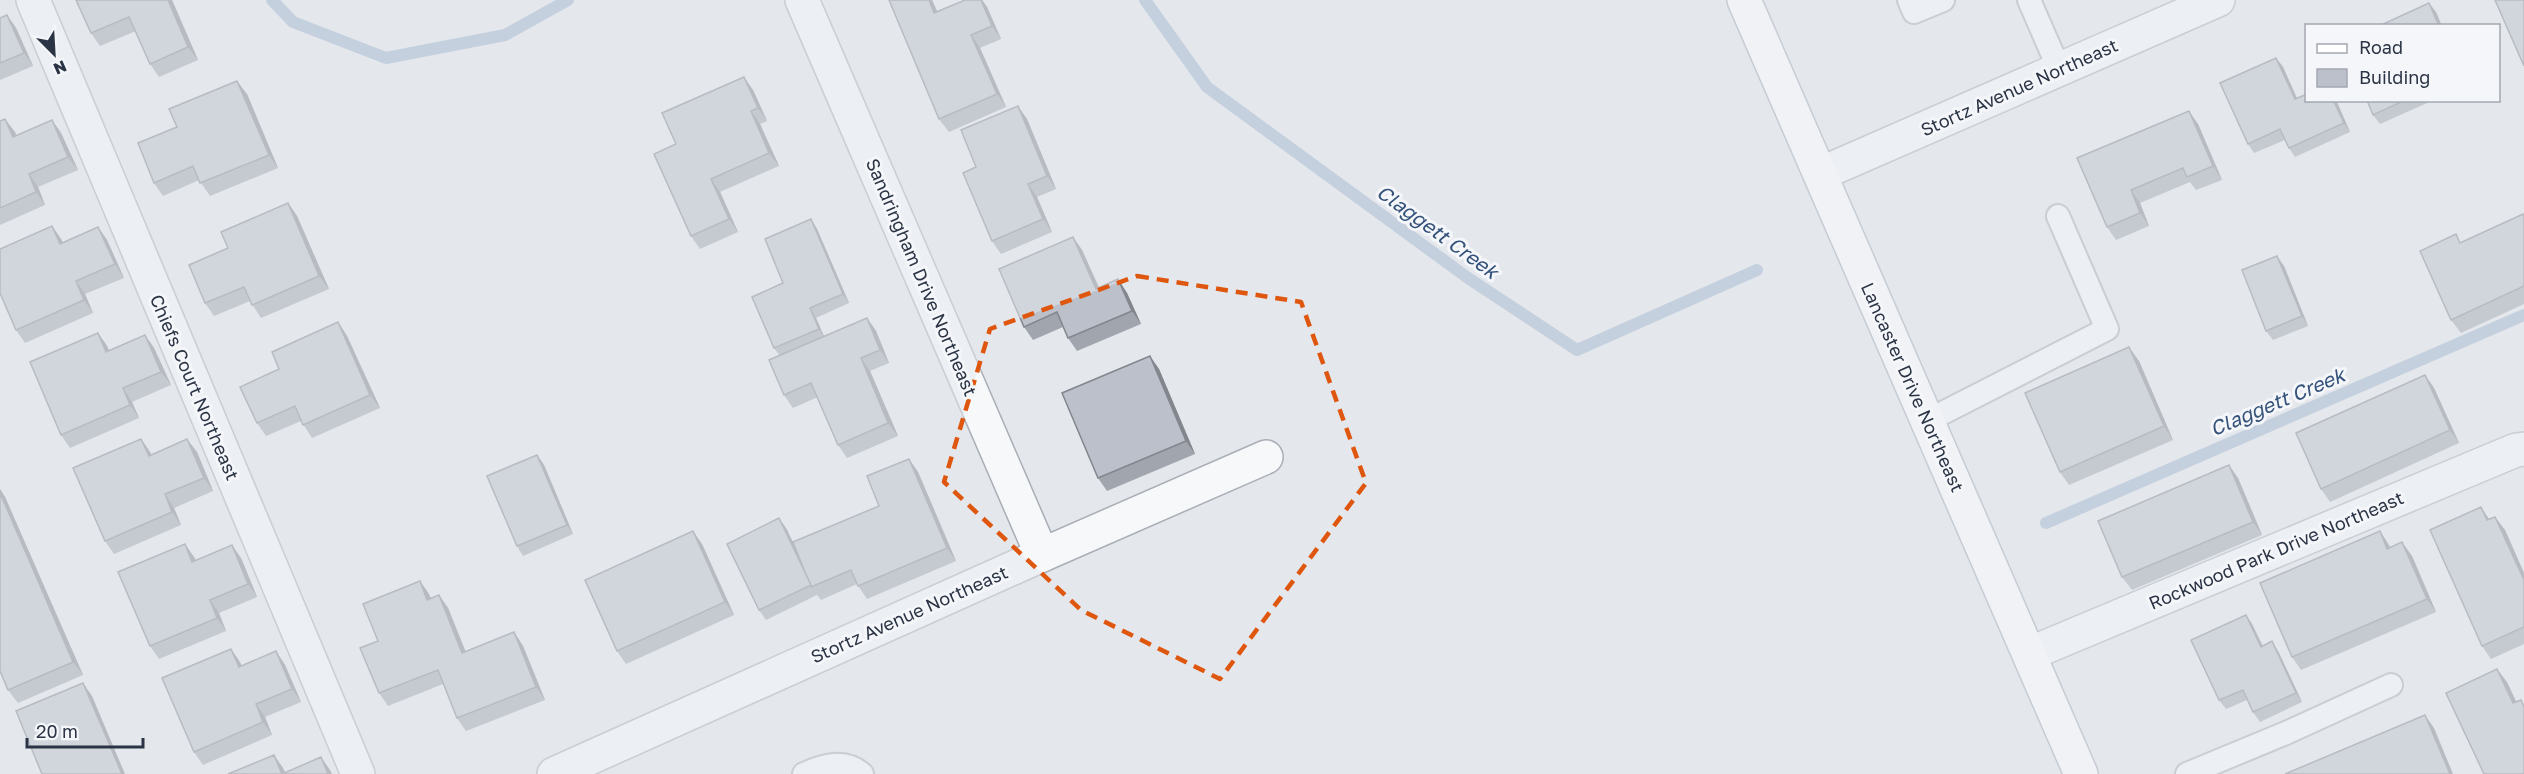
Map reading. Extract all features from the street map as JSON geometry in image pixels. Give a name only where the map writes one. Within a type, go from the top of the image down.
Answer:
[{"type":"main road","name":"Lancaster Drive Northeast","points":[[1744,0],[2081,774]]},
{"type":"street","name":"Chiefs Court Northeast","points":[[33,0],[358,774]]},
{"type":"street","name":"Sandringham Drive Northeast","points":[[802,0],[1042,555]]},
{"type":"street","name":"Stortz Avenue Northeast","points":[[1820,174],[2218,0]]},
{"type":"street","name":"Rockwood Park Drive Northeast","points":[[2029,654],[2506,454],[2524,449]]},
{"type":"street","name":"Stortz Avenue Northeast","points":[[554,774],[1266,457]]},
{"type":"lane","points":[[1909,0],[1914,12],[1943,0]]},
{"type":"lane","points":[[2029,0],[2059,69]]},
{"type":"lane","points":[[1927,421],[2107,329],[2058,216]]},
{"type":"lane","points":[[2187,774],[2286,733],[2391,685]]},
{"type":"lane","points":[[804,774],[825,765],[853,766],[862,774]]},
{"type":"highlighted area","points":[[1137,276],[1301,302],[1366,483],[1220,679],[1081,610],[944,482],[990,329]]},
{"type":"building","points":[[76,0],[168,0],[188,47],[150,64],[129,17],[91,33]]},
{"type":"building","points":[[889,0],[929,0],[934,13],[965,0],[981,0],[992,26],[971,35],[997,94],[939,119]]},
{"type":"building","points":[[2495,0],[2524,0],[2524,66]]},
{"type":"building","points":[[2429,3],[2438,24],[2383,24]]},
{"type":"building","points":[[7,15],[24,53],[0,63],[0,18]]},
{"type":"building","points":[[2276,58],[2295,99],[2305,95],[2305,102],[2334,102],[2344,123],[2289,148],[2280,129],[2248,144],[2220,83]]},
{"type":"building","points":[[744,77],[758,108],[751,111],[769,153],[711,179],[729,219],[691,236],[654,154],[676,144],[662,113]]},
{"type":"building","points":[[237,81],[269,155],[200,183],[193,166],[154,183],[138,143],[177,127],[169,109]]},
{"type":"building","points":[[2368,102],[2401,102],[2373,115]]},
{"type":"building","points":[[1018,106],[1047,176],[1028,184],[1043,219],[992,241],[963,173],[976,167],[961,130]]},
{"type":"building","points":[[2189,111],[2213,166],[2187,177],[2183,168],[2131,190],[2140,213],[2107,227],[2077,158]]},
{"type":"building","points":[[5,119],[13,137],[52,120],[68,157],[29,174],[36,192],[0,208],[0,121]]},
{"type":"building","points":[[288,203],[319,276],[252,305],[244,287],[205,303],[189,265],[228,248],[221,232]]},
{"type":"building","points":[[2523,214],[2524,286],[2451,320],[2420,251],[2456,234],[2460,243]]},
{"type":"building","points":[[811,219],[843,294],[810,308],[819,329],[774,348],[752,297],[783,283],[765,239]]},
{"type":"building","points":[[52,226],[60,244],[98,227],[115,264],[76,281],[84,300],[16,330],[0,293],[0,249]]},
{"type":"building","points":[[1073,237],[1096,289],[1118,279],[1132,311],[1068,338],[1057,312],[1024,327],[999,269]]},
{"type":"building","points":[[2277,256],[2302,316],[2266,331],[2242,270]]},
{"type":"building","points":[[867,318],[880,350],[861,358],[888,423],[838,445],[811,383],[784,395],[769,360]]},
{"type":"building","points":[[338,322],[370,395],[303,425],[295,406],[257,423],[240,387],[279,369],[272,352]]},
{"type":"building","points":[[98,333],[106,352],[145,335],[161,372],[123,388],[130,405],[61,435],[30,362]]},
{"type":"building","points":[[2129,347],[2164,426],[2060,472],[2025,393]]},
{"type":"building","points":[[1150,356],[1186,441],[1098,478],[1062,393]]},
{"type":"building","points":[[2425,375],[2450,430],[2321,489],[2296,433]]},
{"type":"building","points":[[141,439],[149,456],[187,439],[204,478],[165,494],[172,512],[105,541],[73,468]]},
{"type":"building","points":[[537,455],[567,525],[517,546],[487,476]]},
{"type":"building","points":[[909,459],[947,548],[858,586],[851,570],[811,587],[793,542],[879,506],[867,476]]},
{"type":"building","points":[[2229,465],[2253,522],[2122,577],[2098,521]]},
{"type":"building","points":[[0,493],[73,662],[8,690],[0,671]]},
{"type":"building","points":[[2481,507],[2487,520],[2495,517],[2524,580],[2524,627],[2482,646],[2430,530]]},
{"type":"building","points":[[779,518],[811,585],[759,610],[727,544]]},
{"type":"building","points":[[693,531],[725,602],[617,651],[585,580]]},
{"type":"building","points":[[2380,531],[2387,549],[2402,542],[2427,599],[2292,657],[2260,583]]},
{"type":"building","points":[[185,544],[192,562],[232,545],[248,584],[210,600],[217,618],[150,646],[118,572]]},
{"type":"building","points":[[420,581],[427,600],[439,595],[462,653],[514,632],[536,687],[457,718],[438,670],[379,693],[360,648],[378,641],[363,604]]},
{"type":"building","points":[[2246,615],[2261,647],[2272,641],[2296,693],[2253,712],[2243,690],[2219,700],[2191,640]]},
{"type":"building","points":[[231,649],[239,667],[276,651],[292,689],[256,704],[263,722],[194,752],[162,678]]},
{"type":"building","points":[[2497,669],[2513,703],[2521,700],[2524,707],[2524,774],[2484,774],[2446,693]]},
{"type":"building","points":[[83,683],[122,774],[42,774],[16,711]]},
{"type":"building","points":[[2425,715],[2450,774],[2285,774]]},
{"type":"building","points":[[274,755],[282,774],[228,774]]},
{"type":"building","points":[[321,757],[328,774],[282,774]]},
{"type":"waterway","name":"Claggett Creek","points":[[272,0],[293,22],[386,58],[505,35],[568,0]]},
{"type":"waterway","name":"Claggett Creek","points":[[1145,0],[1207,87],[1468,278],[1577,350],[1757,270]]},
{"type":"waterway","name":"Claggett Creek","points":[[2046,523],[2524,315]]}]
